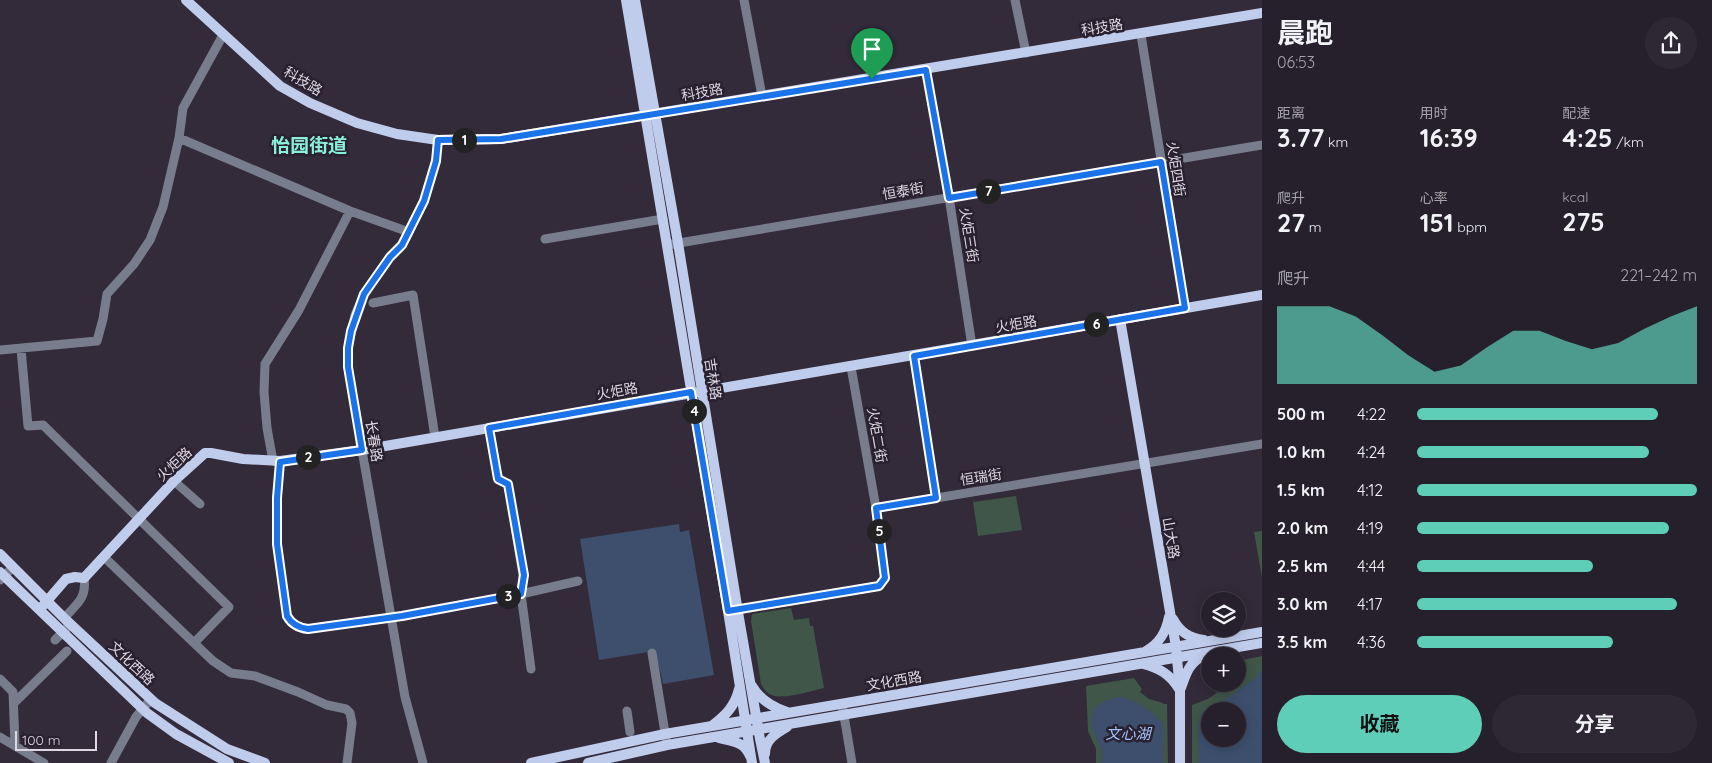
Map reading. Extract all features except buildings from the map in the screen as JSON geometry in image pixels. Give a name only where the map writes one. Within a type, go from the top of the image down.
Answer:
[{"type":"main road","name":"科技路","points":[[186,0],[280,86],[310,103],[357,123],[397,134],[438,140],[501,139],[1262,14]]},
{"type":"main road","name":"吉林路","points":[[626,0],[650,115],[753,731],[765,762]]},
{"type":"main road","name":"吉林路","points":[[635,0],[663,219],[672,244]]},
{"type":"main road","name":"火炬路","points":[[84,578],[174,480],[205,453],[244,459],[276,461],[362,450],[1262,295]]},
{"type":"main road","name":"山大路","points":[[1120,320],[1176,652],[1180,691],[1180,763]]},
{"type":"main road","name":"文化西路","points":[[0,554],[47,601],[142,708],[176,734],[229,763]]},
{"type":"main road","name":"文化西路","points":[[1,576],[40,609],[66,624],[151,699],[186,723],[235,752],[265,763]]},
{"type":"main road","points":[[40,609],[66,579],[84,578]]},
{"type":"main road","points":[[1170,613],[1178,627],[1190,637],[1220,645]]},
{"type":"main road","points":[[1170,613],[1166,630],[1157,644],[1138,659],[1169,676],[1180,691]]},
{"type":"main road","name":"文化西路","points":[[1220,645],[1262,632]]},
{"type":"main road","name":"文化西路","points":[[531,763],[603,748],[712,732],[751,720],[791,718],[1220,645],[1262,643]]},
{"type":"main road","points":[[1180,691],[1188,669],[1195,660],[1220,645]]},
{"type":"main road","points":[[752,762],[746,747],[712,732],[732,708],[745,684],[766,702],[791,718],[769,739],[765,748],[765,762]]},
{"type":"main road","name":"文化西路","points":[[712,732],[753,731],[791,718]]},
{"type":"main road","name":"吉林路","points":[[752,762],[753,731]]},
{"type":"main road","name":"文化西路","points":[[588,763],[605,761],[666,740]]},
{"type":"street","points":[[744,0],[762,96]]},
{"type":"street","points":[[1015,0],[1026,53]]},
{"type":"street","points":[[0,350],[97,341],[107,294],[134,264],[150,240],[163,207],[179,138],[183,108],[223,35]]},
{"type":"street","name":"火炬四街","points":[[1140,35],[1185,308]]},
{"type":"street","name":"火炬三街","points":[[926,70],[949,198],[972,346]]},
{"type":"street","points":[[179,138],[350,211],[410,232]]},
{"type":"street","name":"长春路","points":[[423,763],[405,697],[390,617],[348,367],[348,348],[351,331],[364,294],[390,257],[402,245],[424,201],[436,161],[438,140]]},
{"type":"street","name":"恒泰街","points":[[672,244],[1262,145]]},
{"type":"street","points":[[350,211],[299,310],[265,364],[266,428],[276,461],[277,544],[287,616],[290,621],[299,628],[308,629],[402,616],[521,594],[578,581]]},
{"type":"street","points":[[545,240],[663,219]]},
{"type":"street","points":[[373,303],[413,295],[435,437]]},
{"type":"street","points":[[21,349],[28,426],[43,425],[229,607],[194,643]]},
{"type":"street","points":[[914,356],[936,498]]},
{"type":"street","name":"火炬二街","points":[[851,367],[876,508]]},
{"type":"street","points":[[489,428],[498,479],[508,484],[524,575],[521,594],[531,669]]},
{"type":"street","name":"恒瑞街","points":[[876,508],[1262,444]]},
{"type":"street","points":[[174,480],[200,504]]},
{"type":"street","points":[[733,610],[879,586],[885,578],[876,508]]},
{"type":"street","points":[[104,556],[213,661],[231,673],[255,676],[327,705],[346,709],[350,713],[352,723],[347,763]]},
{"type":"street","points":[[1,576],[12,567]]},
{"type":"street","points":[[55,640],[83,598],[86,589],[84,578]]},
{"type":"street","points":[[14,702],[67,651]]},
{"type":"street","points":[[652,653],[666,740]]},
{"type":"street","points":[[0,679],[14,692],[14,745]]},
{"type":"street","points":[[110,763],[142,708],[151,699]]},
{"type":"street","points":[[843,709],[852,763]]},
{"type":"street","points":[[627,711],[630,732]]},
{"type":"street","points":[[0,737],[44,763]]},
{"type":"street","points":[[603,748],[605,761]]},
{"type":"street","points":[[229,763],[235,752]]},
{"type":"green space","points":[[1016,496],[1022,530],[978,536],[973,502]]},
{"type":"green space","points":[[1262,531],[1262,578],[1254,532]]},
{"type":"green space","points":[[791,608],[794,620],[809,618],[810,626],[813,626],[824,688],[777,696],[768,693],[761,684],[751,621],[752,614]]},
{"type":"green space","points":[[1262,656],[1262,763],[1192,763],[1192,705],[1217,692],[1246,692],[1246,659]]},
{"type":"green space","name":"文心湖","points":[[1134,678],[1142,689],[1140,692],[1149,699],[1167,704],[1168,763],[1096,763],[1096,749],[1088,731],[1086,686]]},
{"type":"water","points":[[679,524],[680,532],[689,530],[714,675],[663,684],[655,651],[599,660],[580,539]]},
{"type":"water","points":[[1258,672],[1262,672],[1262,763],[1199,763],[1198,727],[1201,715],[1201,747],[1246,747],[1246,702],[1221,702],[1236,692],[1246,692],[1246,685],[1258,676]]},
{"type":"water","name":"文心湖","points":[[1119,697],[1137,703],[1163,723],[1163,763],[1101,763],[1102,751],[1094,733],[1091,718],[1100,704]]},
{"type":"district","name":"怡园街道","points":[[309,145]]},
{"type":"route","points":[[926,70],[949,198],[1161,162],[1185,308],[914,356],[936,498],[876,508],[885,578],[879,586],[728,611],[691,392],[489,428],[498,479],[508,484],[524,575],[521,594],[402,616],[308,629],[299,628],[290,621],[287,616],[276,531],[280,462],[362,450],[348,367],[348,348],[351,331],[355,315],[364,294],[410,232],[431,182],[438,140],[501,139],[872,79],[926,70]]}]
